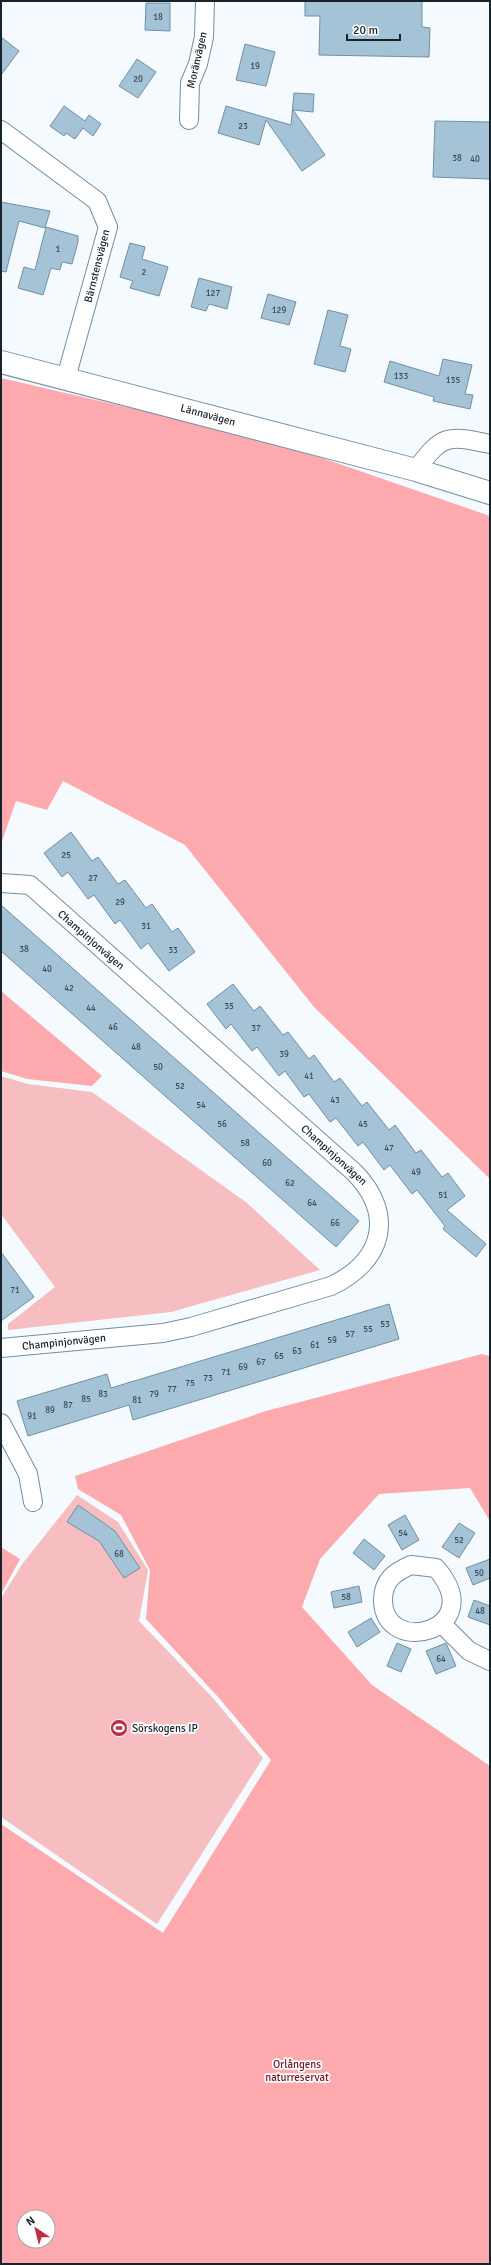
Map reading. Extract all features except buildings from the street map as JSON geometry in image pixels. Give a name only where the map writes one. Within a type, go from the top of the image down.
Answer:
[{"type":"main road","name":"Lännavägen","points":[[1,362],[416,470],[490,494]]},
{"type":"street","name":"Moränvägen","points":[[189,120],[190,83],[198,64],[204,37],[205,1]]},
{"type":"street","name":"Bärnstensvägen","points":[[1,130],[97,201],[108,227],[66,378]]},
{"type":"street","points":[[416,470],[432,449],[449,438],[461,438],[490,444]]},
{"type":"street","name":"Champinjonvägen","points":[[1,883],[30,886],[356,1173],[369,1187],[375,1202],[378,1216],[376,1244],[369,1258],[348,1278],[331,1286],[191,1327],[162,1333],[1,1348]]},
{"type":"street","points":[[1,1422],[28,1474],[33,1502]]},
{"type":"street","points":[[442,1624],[469,1652],[490,1661]]},
{"type":"shaded area","points":[[1,1076],[28,1084],[92,1092],[247,1203],[320,1270],[171,1312],[8,1330],[8,1324],[55,1287],[1,1214]]},
{"type":"shaded area","name":"Sörskogens IP","points":[[77,1495],[118,1522],[148,1570],[139,1621],[212,1697],[263,1758],[157,1924],[1,1817],[1,1598],[23,1563]]},
{"type":"green space","points":[[1,378],[276,442],[490,516],[490,1179],[314,1007],[185,845],[63,781],[47,810],[16,801],[1,844]]},
{"type":"green space","points":[[1,991],[102,1076],[92,1086],[27,1079],[1,1071]]},
{"type":"green space","name":"Orlångens naturreservat","points":[[482,1354],[490,1356],[490,1521],[470,1488],[379,1494],[320,1559],[302,1607],[372,1685],[490,1766],[490,2264],[1,2264],[1,1824],[163,1933],[271,1760],[219,1698],[146,1619],[150,1570],[121,1515],[78,1489],[75,1476],[266,1411]]},
{"type":"green space","points":[[1,1547],[20,1559],[1,1594]]},
{"type":"place","name":"Sörskogens IP","points":[[119,1728]]}]
